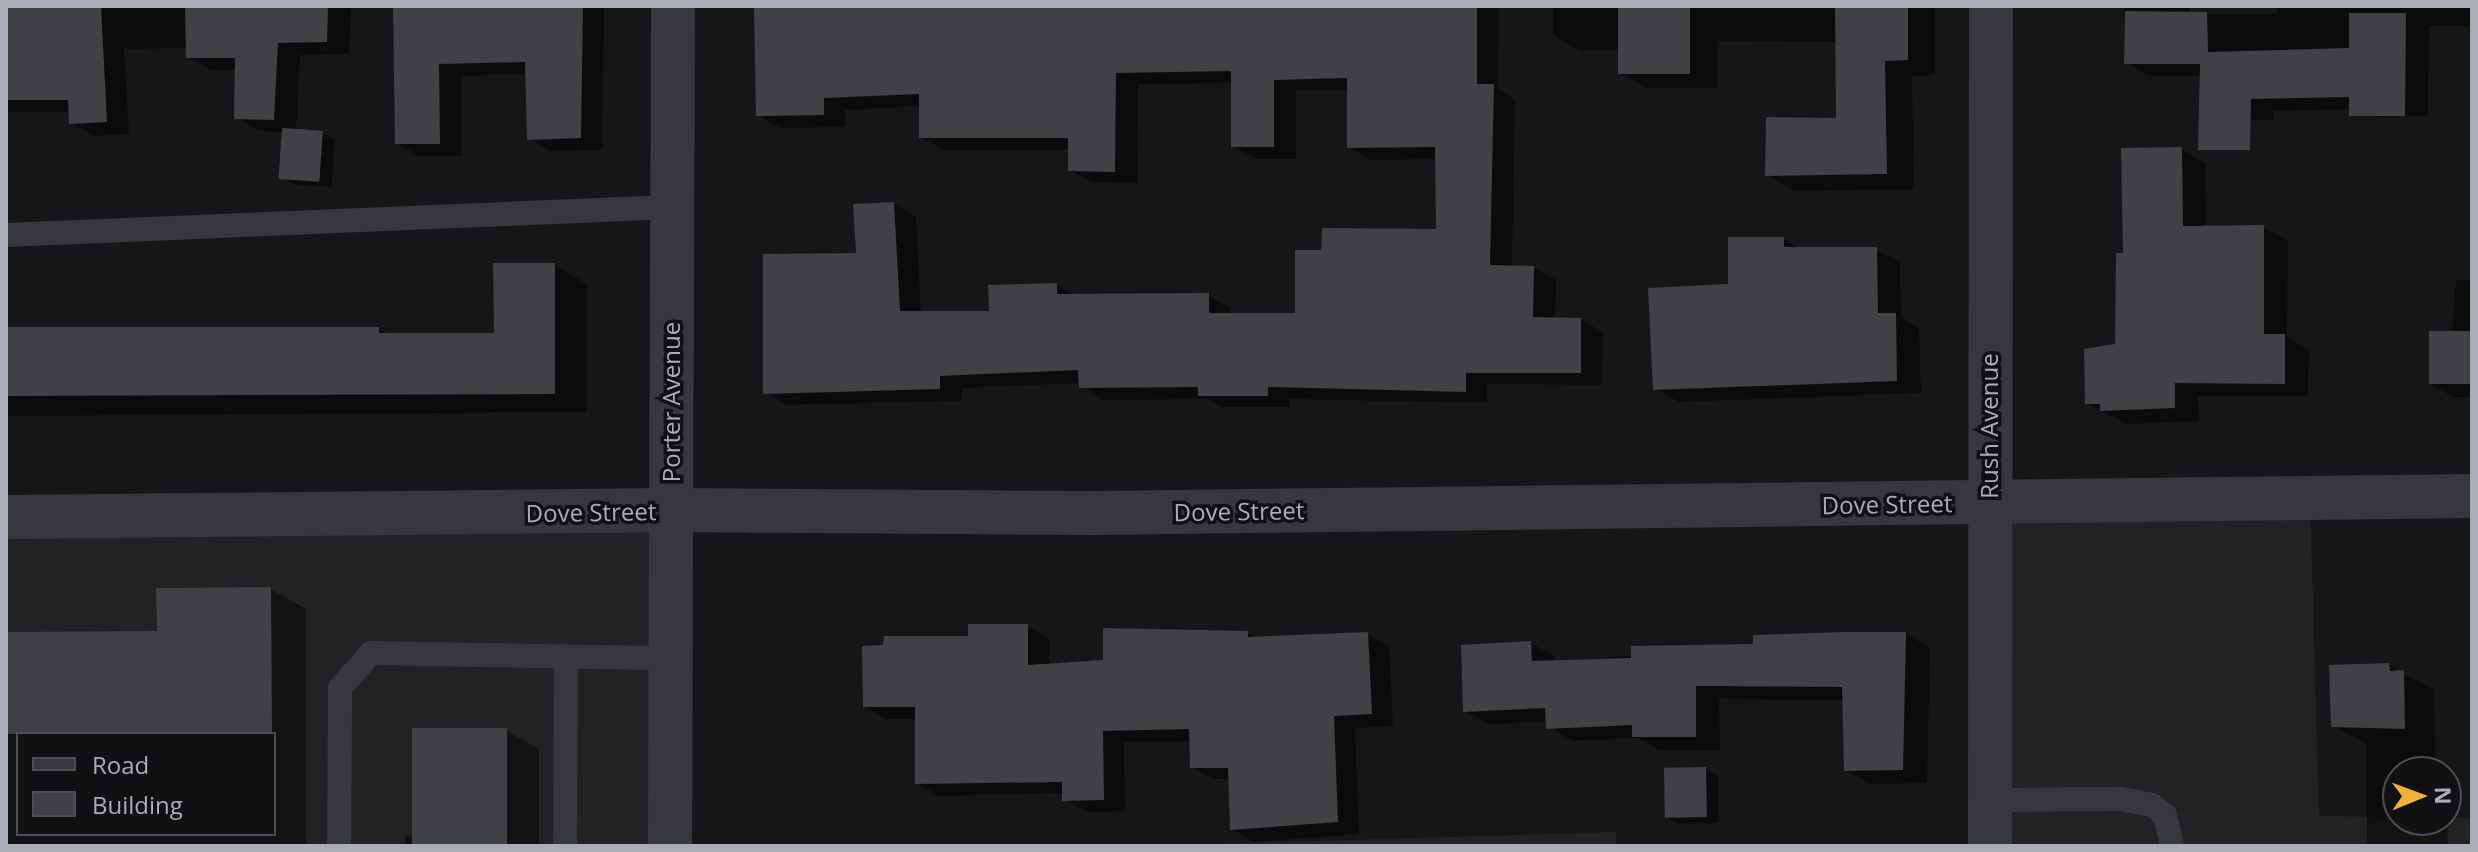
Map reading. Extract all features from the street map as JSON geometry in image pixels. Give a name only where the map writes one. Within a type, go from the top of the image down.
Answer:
[{"type":"street","name":"Porter Avenue","points":[[670,846],[673,6]]},
{"type":"street","name":"Rush Avenue","points":[[1990,846],[1991,6]]},
{"type":"street","name":"Dove Street","points":[[6,517],[670,510],[1108,513],[2472,496]]},
{"type":"lane","points":[[6,235],[671,207]]},
{"type":"lane","points":[[339,846],[340,688],[371,653],[670,658]]},
{"type":"lane","points":[[565,846],[566,656]]},
{"type":"lane","points":[[1990,800],[2121,799],[2152,805],[2165,815],[2172,846]]},
{"type":"shaded area","points":[[2310,499],[2319,816],[2382,817],[2382,836],[2462,836],[2462,818],[2472,818],[2472,846],[1990,846],[1989,503]]},
{"type":"shaded area","points":[[670,510],[670,846],[6,846],[6,517]]},
{"type":"shaded area","points":[[1616,832],[1617,846],[1139,846]]},
{"type":"building","points":[[6,6],[101,6],[107,122],[69,124],[68,100],[6,100]]},
{"type":"building","points":[[185,6],[328,6],[327,42],[278,43],[274,120],[234,119],[235,58],[186,58]]},
{"type":"building","points":[[393,6],[583,6],[581,138],[527,140],[525,62],[439,64],[440,144],[395,144]]},
{"type":"building","points":[[754,6],[1477,6],[1477,84],[1494,84],[1490,265],[1534,266],[1533,317],[1581,318],[1581,373],[1466,373],[1466,392],[1268,387],[1268,396],[1198,396],[1198,387],[1079,388],[1078,370],[940,376],[940,389],[763,394],[763,254],[856,253],[853,204],[894,202],[900,311],[989,311],[988,285],[1057,283],[1057,294],[1209,293],[1209,313],[1295,313],[1295,250],[1321,250],[1322,228],[1436,229],[1435,147],[1347,148],[1347,78],[1274,80],[1274,147],[1231,147],[1231,71],[1116,73],[1115,172],[1068,171],[1068,138],[919,138],[919,94],[824,98],[824,115],[756,116]]},
{"type":"building","points":[[1618,6],[1690,6],[1690,74],[1618,74]]},
{"type":"building","points":[[1835,6],[1908,6],[1908,60],[1885,61],[1887,174],[1765,176],[1766,117],[1836,118]]},
{"type":"building","points":[[2125,11],[2207,12],[2208,52],[2349,48],[2349,13],[2406,13],[2405,116],[2349,116],[2349,97],[2251,99],[2250,150],[2198,150],[2200,64],[2124,64]]},
{"type":"building","points":[[282,128],[323,131],[319,182],[278,179]]},
{"type":"building","points":[[2182,147],[2183,226],[2264,225],[2264,334],[2285,334],[2285,384],[2175,383],[2175,408],[2100,411],[2100,404],[2085,404],[2084,349],[2115,344],[2116,253],[2123,253],[2121,148]]},
{"type":"building","points":[[1728,237],[1784,237],[1784,247],[1877,247],[1878,313],[1896,313],[1897,381],[1653,390],[1648,288],[1728,284]]},
{"type":"building","points":[[493,263],[555,263],[555,394],[6,396],[6,327],[379,327],[379,333],[494,333]]},
{"type":"building","points":[[2429,331],[2472,331],[2472,384],[2429,384]]},
{"type":"building","points":[[271,587],[272,732],[6,734],[6,632],[157,631],[156,588]]},
{"type":"building","points":[[968,624],[1028,624],[1028,665],[1103,660],[1103,628],[1248,631],[1248,637],[1368,632],[1372,714],[1334,716],[1338,822],[1230,830],[1228,768],[1190,768],[1189,729],[1103,731],[1104,800],[1062,801],[1062,782],[915,784],[915,707],[863,707],[862,646],[883,645],[884,636],[968,636]]},
{"type":"building","points":[[1906,632],[1903,770],[1844,771],[1842,687],[1696,686],[1696,737],[1632,737],[1632,725],[1546,729],[1545,708],[1463,712],[1461,645],[1531,641],[1532,661],[1631,658],[1631,646],[1753,644],[1753,635]]},
{"type":"building","points":[[2389,663],[2390,671],[2404,670],[2405,729],[2331,727],[2329,665]]},
{"type":"building","points":[[412,728],[507,728],[507,846],[412,846]]},
{"type":"building","points":[[1706,767],[1707,817],[1665,818],[1664,768]]}]
